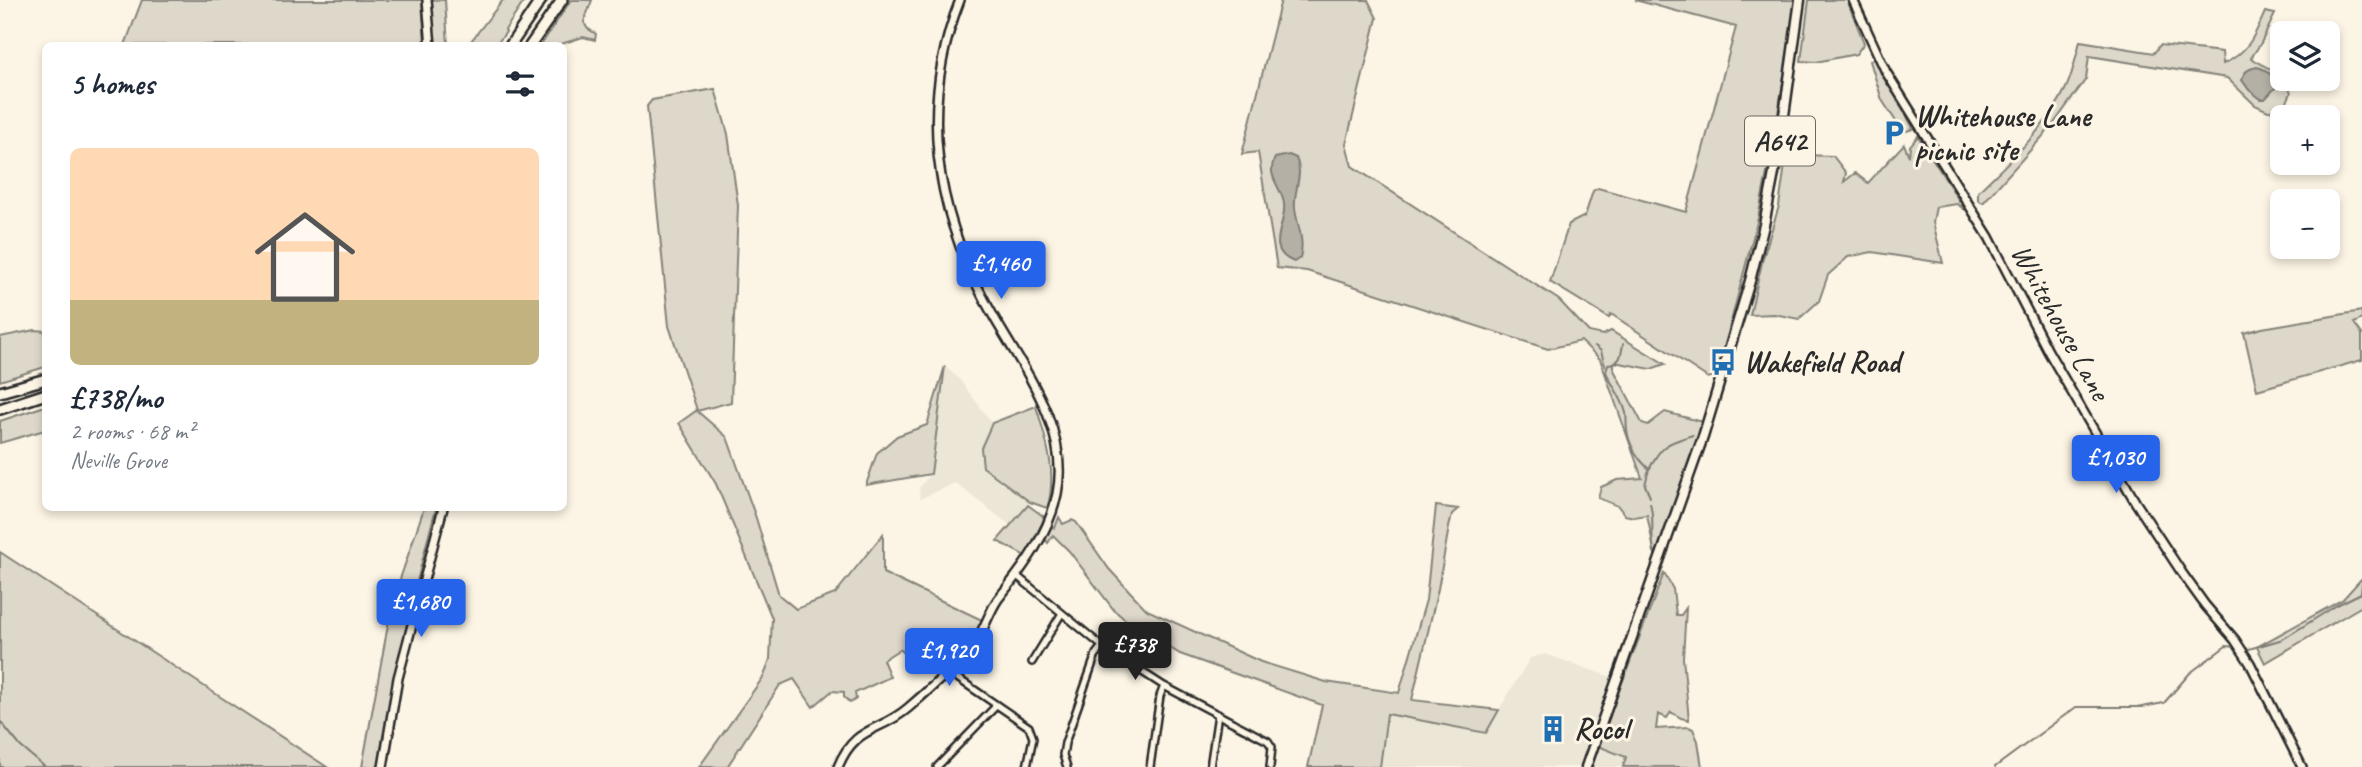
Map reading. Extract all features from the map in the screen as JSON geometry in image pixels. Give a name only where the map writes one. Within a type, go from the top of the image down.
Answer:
[{"type":"highway","points":[[513,42],[541,0]]},
{"type":"highway","points":[[533,42],[562,0]]},
{"type":"highway","points":[[0,392],[42,380]]},
{"type":"highway","points":[[0,409],[42,395]]},
{"type":"main road","name":"A642","points":[[1586,767],[1703,438],[1750,281],[1781,137],[1800,0]]},
{"type":"street","points":[[428,0],[431,42]]},
{"type":"street","points":[[838,767],[843,754],[858,737],[906,709],[976,641],[998,600],[1017,576],[1053,512],[1058,491],[1059,468],[1051,425],[1038,394],[966,261],[941,184],[937,101],[942,57],[960,0]]},
{"type":"street","name":"Whitehouse Lane","points":[[1853,0],[1886,72],[1989,237],[2048,351],[2136,503],[2205,605],[2235,639],[2250,663],[2302,767]]},
{"type":"street","points":[[383,767],[398,678],[442,511]]},
{"type":"street","points":[[1017,576],[1101,646],[1164,686],[1268,741],[1272,747],[1270,767]]},
{"type":"street","points":[[1032,662],[1062,613]]},
{"type":"street","points":[[1067,767],[1063,755],[1065,743],[1101,646]]},
{"type":"street","points":[[947,671],[1025,722],[1032,732],[1027,767]]},
{"type":"street","points":[[1150,767],[1160,696],[1164,686]]},
{"type":"street","points":[[940,766],[997,705]]},
{"type":"street","points":[[1210,767],[1218,714]]},
{"type":"shaded area","points":[[142,0],[422,0],[425,42],[126,42]]},
{"type":"shaded area","points":[[430,0],[445,0],[448,42],[434,42]]},
{"type":"shaded area","points":[[503,0],[525,0],[498,42],[470,42]]},
{"type":"shaded area","points":[[571,0],[592,0],[584,22],[587,28],[596,34],[595,40],[583,37],[567,42],[543,42]]},
{"type":"shaded area","points":[[1281,0],[1368,0],[1377,18],[1346,144],[1352,166],[1559,300],[1589,332],[1603,335],[1611,331],[1665,364],[1651,369],[1614,362],[1614,370],[1642,423],[1648,425],[1665,412],[1703,422],[1656,559],[1647,515],[1625,515],[1618,506],[1598,498],[1601,487],[1617,480],[1642,478],[1600,359],[1581,341],[1548,349],[1307,271],[1277,268],[1258,152],[1242,154]]},
{"type":"shaded area","points":[[1635,0],[1796,0],[1775,133],[1758,218],[1717,375],[1708,378],[1611,314],[1609,318],[1550,282],[1569,224],[1585,216],[1593,191],[1598,188],[1686,212],[1736,27]]},
{"type":"shaded area","points":[[1809,0],[1847,0],[1864,43],[1856,54],[1816,62],[1801,61]]},
{"type":"shaded area","points":[[2265,12],[2275,14],[2251,58],[2270,69],[2270,91],[2290,91],[2284,105],[2270,105],[2268,111],[2255,105],[2227,78],[2089,56],[2086,79],[2052,126],[1983,203],[1978,200],[1978,192],[2026,143],[2058,103],[2071,77],[2080,41],[2154,53],[2160,45],[2222,52],[2223,64],[2245,49]]},
{"type":"shaded area","points":[[1874,58],[1913,129],[1903,132],[1882,100],[1870,61]]},
{"type":"shaded area","points":[[2257,67],[2270,74],[2270,91],[2272,91],[2265,99],[2249,90],[2242,80],[2244,74]]},
{"type":"shaded area","points":[[715,89],[728,134],[738,205],[731,402],[697,411],[727,437],[756,518],[779,595],[796,609],[835,594],[883,534],[883,573],[984,621],[971,642],[943,665],[921,642],[906,655],[900,649],[883,660],[890,677],[855,693],[856,699],[850,703],[844,697],[844,692],[832,691],[813,707],[794,679],[780,685],[727,767],[699,767],[764,676],[770,659],[772,618],[716,484],[679,423],[697,410],[669,326],[647,106],[652,100]]},
{"type":"shaded area","points":[[1918,136],[1965,210],[1957,204],[1936,207],[1933,222],[1943,263],[1872,252],[1848,257],[1828,275],[1819,301],[1799,319],[1774,314],[1750,315],[1779,206],[1787,151],[1801,155],[1833,156],[1846,173],[1844,182],[1855,173],[1868,183],[1904,144],[1909,156],[1910,146]]},
{"type":"shaded area","points":[[1289,155],[1296,158],[1299,171],[1295,202],[1301,251],[1300,258],[1294,262],[1285,257],[1278,244],[1284,204],[1272,170],[1275,158]]},
{"type":"shaded area","points":[[2362,311],[2362,319],[2354,323],[2362,334],[2362,360],[2257,390],[2244,333]]},
{"type":"shaded area","points":[[42,331],[42,368],[0,381],[0,337]]},
{"type":"shaded area","points":[[945,366],[960,380],[992,423],[981,448],[984,467],[1030,502],[1011,526],[955,483],[920,499],[919,488],[931,473]]},
{"type":"shaded area","points":[[945,366],[931,474],[866,485],[877,453],[897,436],[927,425]]},
{"type":"shaded area","points":[[1036,406],[1051,469],[1047,508],[1030,502],[983,467],[981,448],[992,423]]},
{"type":"shaded area","points":[[42,407],[42,431],[0,443],[0,421]]},
{"type":"shaded area","points":[[1028,505],[1043,516],[1044,520],[1025,556],[997,541]]},
{"type":"shaded area","points":[[1436,506],[1458,509],[1452,514],[1412,700],[1499,710],[1486,733],[1387,714],[1380,767],[1308,767],[1322,705],[1180,654],[1128,622],[1114,610],[1069,551],[1053,535],[1048,543],[1043,537],[1051,526],[1055,528],[1059,517],[1063,524],[1072,520],[1109,569],[1147,610],[1261,662],[1326,682],[1399,693],[1426,600]]},
{"type":"shaded area","points":[[423,511],[435,511],[404,636],[379,767],[362,767],[392,603]]},
{"type":"shaded area","points":[[0,552],[327,767],[0,767]]},
{"type":"shaded area","points":[[1664,573],[1673,589],[1676,615],[1681,615],[1686,608],[1683,658],[1689,720],[1671,712],[1667,718],[1658,714],[1656,729],[1693,729],[1702,767],[1623,767],[1626,757],[1598,746]]},
{"type":"shaded area","points":[[2362,578],[2362,606],[2265,663],[2257,647],[2343,599]]},
{"type":"shaded area","points":[[1545,654],[1611,677],[1579,767],[1308,767],[1387,714],[1485,733],[1530,658]]},
{"type":"shaded area","points":[[1598,746],[1626,758],[1623,767],[1590,767]]},
{"type":"waterway","points":[[1623,344],[1620,358],[1608,364],[1606,372],[1624,407],[1632,446],[1649,469],[1645,485],[1650,497]]},
{"type":"waterway","points":[[1595,346],[1601,351],[1605,366]]},
{"type":"waterway","points":[[1650,468],[1662,449],[1693,435]]},
{"type":"waterway","points":[[1650,503],[1654,552]]},
{"type":"waterway","points":[[2244,648],[2283,639],[2361,593],[2362,583]]},
{"type":"waterway","points":[[1995,767],[2076,707],[2142,707],[2164,703],[2190,673],[2226,646],[2237,647]]},
{"type":"waterway","points":[[0,721],[21,747],[45,767]]},
{"type":"place","name":"Whitehouse Lane picnic site","points":[[1894,133]]},
{"type":"place","name":"Wakefield Road","points":[[1723,362]]},
{"type":"place","name":"Rocol","points":[[1553,729]]}]
